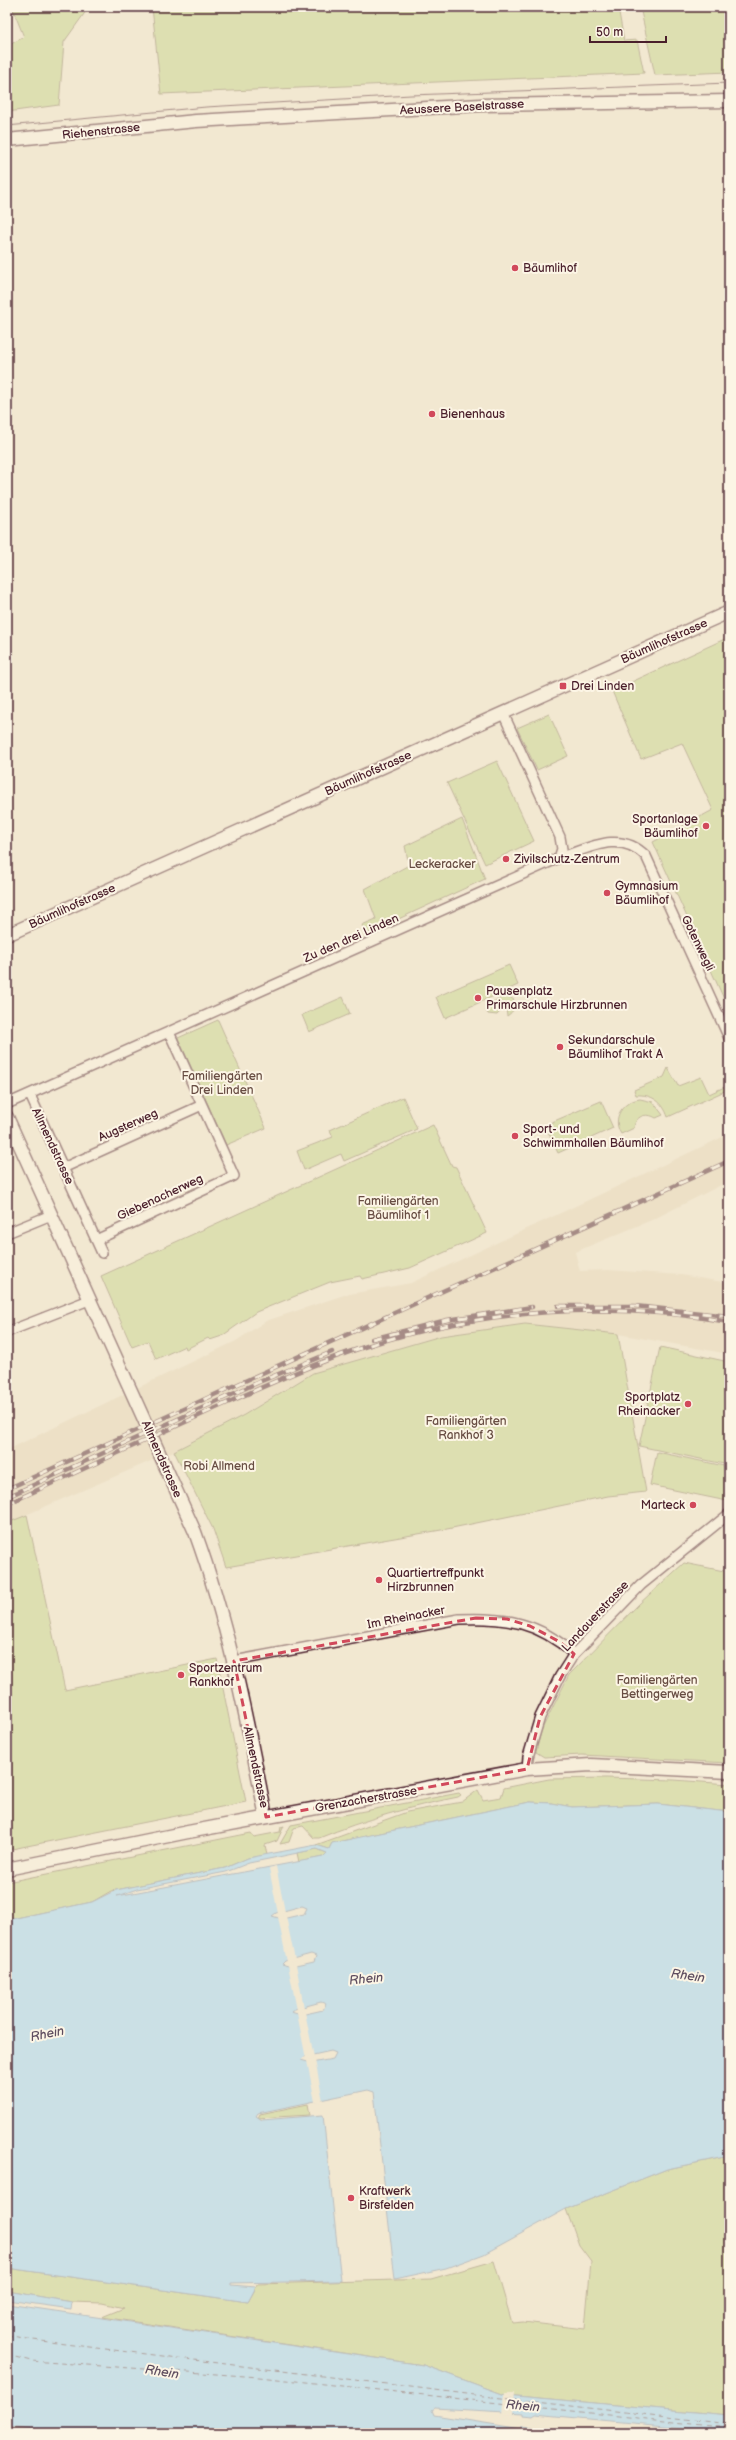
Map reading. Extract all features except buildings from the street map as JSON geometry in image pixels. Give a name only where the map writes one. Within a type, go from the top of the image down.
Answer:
[{"type":"main road","name":"Aeussere Baselstrasse","points":[[196,121],[481,105],[729,101]]},
{"type":"main road","name":"Riehenstrasse","points":[[7,140],[196,121]]},
{"type":"main road","name":"Bäumlihofstrasse","points":[[7,935],[729,612]]},
{"type":"main road","name":"Allmendstrasse","points":[[7,1118],[195,1532],[222,1611],[234,1661],[266,1817]]},
{"type":"main road","name":"Grenzacherstrasse","points":[[7,1869],[266,1817],[527,1769],[591,1765],[729,1772]]},
{"type":"street","points":[[503,712],[560,837],[562,848],[558,858]]},
{"type":"street","name":"Gotenwegli","points":[[558,858],[600,843],[613,841],[625,843],[644,854],[729,1038]]},
{"type":"street","name":"Zu den drei Linden","points":[[7,1104],[30,1096],[169,1032],[558,858]]},
{"type":"street","points":[[169,1032],[202,1105]]},
{"type":"street","name":"Allmendstrasse","points":[[30,1096],[102,1253]]},
{"type":"street","name":"Augsterweg","points":[[63,1168],[202,1105]]},
{"type":"street","name":"Giebenacherweg","points":[[96,1240],[234,1176],[202,1105]]},
{"type":"street","points":[[7,1233],[51,1215]]},
{"type":"street","points":[[7,1332],[89,1300]]},
{"type":"street","name":"Landauerstrasse","points":[[527,1769],[528,1757],[540,1717],[560,1676],[574,1654],[641,1585],[729,1514]]},
{"type":"street","name":"Im Rheinacker","points":[[234,1661],[460,1619],[476,1618],[507,1619],[530,1626],[560,1642],[574,1654]]},
{"type":"highlighted area","points":[[476,1618],[507,1619],[530,1626],[560,1642],[574,1654],[540,1717],[527,1769],[266,1817],[234,1661]]},
{"type":"shaded area","points":[[729,1134],[729,1181],[654,1219],[575,1252],[580,1271],[608,1270],[681,1275],[729,1283],[729,1354],[618,1334],[525,1324],[441,1336],[313,1373],[244,1415],[174,1451],[7,1523],[7,1450],[236,1341],[266,1321],[344,1295],[411,1283]]},
{"type":"green space","points":[[12,7],[89,7],[64,42],[59,105],[7,112],[7,46],[24,37]]},
{"type":"green space","points":[[152,7],[618,7],[624,41],[637,40],[644,73],[161,94]]},
{"type":"green space","points":[[640,7],[729,7],[729,72],[655,75]]},
{"type":"green space","name":"Sportanlage Bäumlihof","points":[[729,637],[729,1010],[653,842],[713,810],[682,743],[641,759],[612,691]]},
{"type":"green space","points":[[549,714],[568,756],[537,770],[517,728]]},
{"type":"green space","points":[[497,761],[534,841],[485,864],[447,783]]},
{"type":"green space","name":"Leckeracker","points":[[462,819],[485,879],[366,934],[362,925],[376,919],[365,889],[409,865],[405,846]]},
{"type":"green space","points":[[509,965],[518,985],[445,1018],[436,997]]},
{"type":"green space","points":[[507,995],[514,1000],[514,1007],[511,1013],[507,1016],[506,1009],[503,1008],[497,1015],[488,1014],[486,1010],[489,1004]]},
{"type":"green space","points":[[343,997],[350,1014],[309,1032],[302,1015]]},
{"type":"green space","name":"Familiengärten Drei Linden","points":[[218,1020],[266,1128],[226,1145],[178,1038]]},
{"type":"green space","points":[[668,1068],[678,1086],[701,1077],[709,1094],[729,1085],[729,1089],[668,1117],[660,1103],[647,1096],[636,1095],[634,1090],[664,1077]]},
{"type":"green space","points":[[403,1097],[417,1129],[344,1161],[341,1154],[304,1170],[297,1151],[333,1137],[330,1130]]},
{"type":"green space","points":[[640,1099],[653,1102],[663,1115],[656,1118],[648,1115],[642,1116],[636,1121],[634,1128],[621,1134],[617,1122],[620,1111],[628,1103]]},
{"type":"green space","points":[[601,1101],[613,1128],[558,1153],[545,1125]]},
{"type":"green space","name":"Familiengärten Bäumlihof 1","points":[[433,1125],[452,1166],[456,1167],[487,1233],[410,1268],[362,1279],[360,1276],[330,1282],[256,1312],[222,1336],[210,1340],[208,1338],[186,1349],[185,1346],[156,1359],[148,1341],[132,1347],[101,1276]]},
{"type":"green space","name":"Familiengärten Rankhof 3","points":[[525,1324],[618,1334],[646,1492],[608,1496],[447,1529],[226,1567],[213,1529],[174,1451],[244,1415],[313,1373],[441,1336]]},
{"type":"green space","name":"Sportplatz Rheinacker","points":[[660,1347],[729,1362],[729,1465],[639,1446]]},
{"type":"green space","points":[[657,1452],[729,1467],[727,1501],[650,1485]]},
{"type":"green space","name":"Sportzentrum Rankhof","points":[[27,1515],[65,1690],[217,1659],[246,1802],[7,1850],[7,1523]]},
{"type":"green space","name":"Familiengärten Bettingerweg","points":[[684,1563],[729,1572],[729,1763],[582,1755],[544,1757],[536,1752],[541,1731],[569,1675],[639,1604]]},
{"type":"green space","points":[[606,1778],[674,1780],[729,1784],[729,1812],[658,1804],[572,1807],[551,1803],[530,1802],[332,1843],[329,1849],[316,1845],[407,1812],[462,1802],[478,1790],[483,1800],[501,1797],[504,1788],[549,1779]]},
{"type":"green space","points":[[459,1793],[461,1795],[458,1797],[388,1814],[319,1838],[314,1838],[303,1826],[294,1828],[289,1842],[280,1844],[291,1825]]},
{"type":"green space","points":[[284,1826],[277,1841],[265,1845],[267,1855],[248,1858],[225,1868],[111,1891],[92,1902],[7,1920],[7,1882],[251,1833],[254,1837],[280,1832],[281,1827]]},
{"type":"green space","points":[[317,1849],[327,1853],[323,1857],[299,1862],[297,1853]]},
{"type":"green space","points":[[308,2104],[310,2115],[258,2118],[260,2114]]},
{"type":"green space","points":[[729,2156],[729,2415],[505,2395],[423,2365],[102,2317],[124,2308],[102,2303],[72,2302],[7,2291],[7,2268],[248,2302],[258,2284],[431,2279],[494,2261],[512,2323],[523,2322],[585,2329],[591,2261],[579,2245],[566,2209],[667,2169]]},
{"type":"water","name":"Rhein","points":[[530,1802],[551,1803],[572,1807],[658,1804],[729,1812],[729,2156],[667,2169],[566,2209],[484,2254],[446,2268],[395,2279],[374,2092],[368,2090],[258,2113],[256,2116],[262,2120],[323,2115],[341,2281],[231,2283],[231,2285],[256,2287],[248,2302],[7,2268],[7,1920],[92,1902],[116,1890],[225,1868],[248,1858],[316,1845],[329,1849],[332,1843]],"holes":[[[317,1849],[327,1853],[323,1857],[117,1896],[137,1889],[226,1872],[249,1863]],[[302,1906],[307,1908],[304,1914],[282,1919],[272,1916],[276,1913]],[[311,1954],[316,1956],[314,1962],[291,1967],[282,1964],[285,1961]],[[321,2002],[326,2004],[323,2010],[301,2015],[291,2012],[295,2009]],[[331,2051],[336,2053],[333,2059],[311,2063],[301,2060],[304,2057]]]},
{"type":"water","points":[[7,2291],[72,2302],[71,2309],[7,2300]]},
{"type":"water","name":"Rhein","points":[[7,2304],[423,2365],[505,2395],[729,2415],[729,2432],[535,2414],[532,2416],[523,2415],[523,2413],[435,2408],[432,2410],[434,2415],[522,2429],[522,2426],[588,2433],[72,2433],[7,2426]]},
{"type":"pier","points":[[276,1866],[285,1912],[278,1914],[269,1868]]},
{"type":"pier","points":[[286,1916],[295,1960],[287,1962],[278,1917]]},
{"type":"pier","points":[[296,1964],[304,2008],[297,2010],[288,1965]]},
{"type":"pier","points":[[305,2012],[314,2057],[306,2059],[297,2013]]},
{"type":"pier","points":[[315,2060],[323,2101],[315,2102],[307,2061]]},
{"type":"pier","points":[[505,2393],[515,2393],[513,2414],[503,2414]]},
{"type":"ferry route","points":[[7,2335],[33,2340],[475,2395],[729,2424]]},
{"type":"ferry route","points":[[7,2355],[31,2361],[259,2377],[729,2428]]},
{"type":"tram line","points":[[7,126],[206,107],[411,95],[729,83]]},
{"type":"railway","points":[[7,1489],[729,1161]]},
{"type":"railway","points":[[558,1306],[635,1306],[729,1316]]},
{"type":"railway","points":[[372,1339],[447,1320],[532,1307]]},
{"type":"railway","points":[[7,1504],[285,1377],[346,1353],[411,1333],[456,1324],[546,1312],[638,1312],[684,1315],[729,1322]]},
{"type":"railway","points":[[7,1497],[259,1382],[332,1352]]},
{"type":"place","name":"Bäumlihof","points":[[515,268]]},
{"type":"place","name":"Bienenhaus","points":[[432,414]]},
{"type":"place","name":"Drei Linden","points":[[563,686]]},
{"type":"place","name":"Sportanlage Bäumlihof","points":[[706,826]]},
{"type":"place","name":"Zivilschutz-Zentrum","points":[[506,859]]},
{"type":"place","name":"Gymnasium Bäumlihof","points":[[607,893]]},
{"type":"place","name":"Pausenplatz Primarschule Hirzbrunnen","points":[[478,998]]},
{"type":"place","name":"Sekundarschule Bäumlihof Trakt A","points":[[560,1047]]},
{"type":"place","name":"Sport- und Schwimmhallen Bäumlihof","points":[[515,1136]]},
{"type":"place","name":"Sportplatz Rheinacker","points":[[688,1404]]},
{"type":"place","name":"Marteck","points":[[693,1505]]},
{"type":"place","name":"Quartiertreffpunkt Hirzbrunnen","points":[[379,1580]]},
{"type":"place","name":"Sportzentrum Rankhof","points":[[181,1675]]},
{"type":"place","name":"Kraftwerk Birsfelden","points":[[351,2198]]},
{"type":"park label","name":"Robi Allmend","points":[[219,1466]]}]
